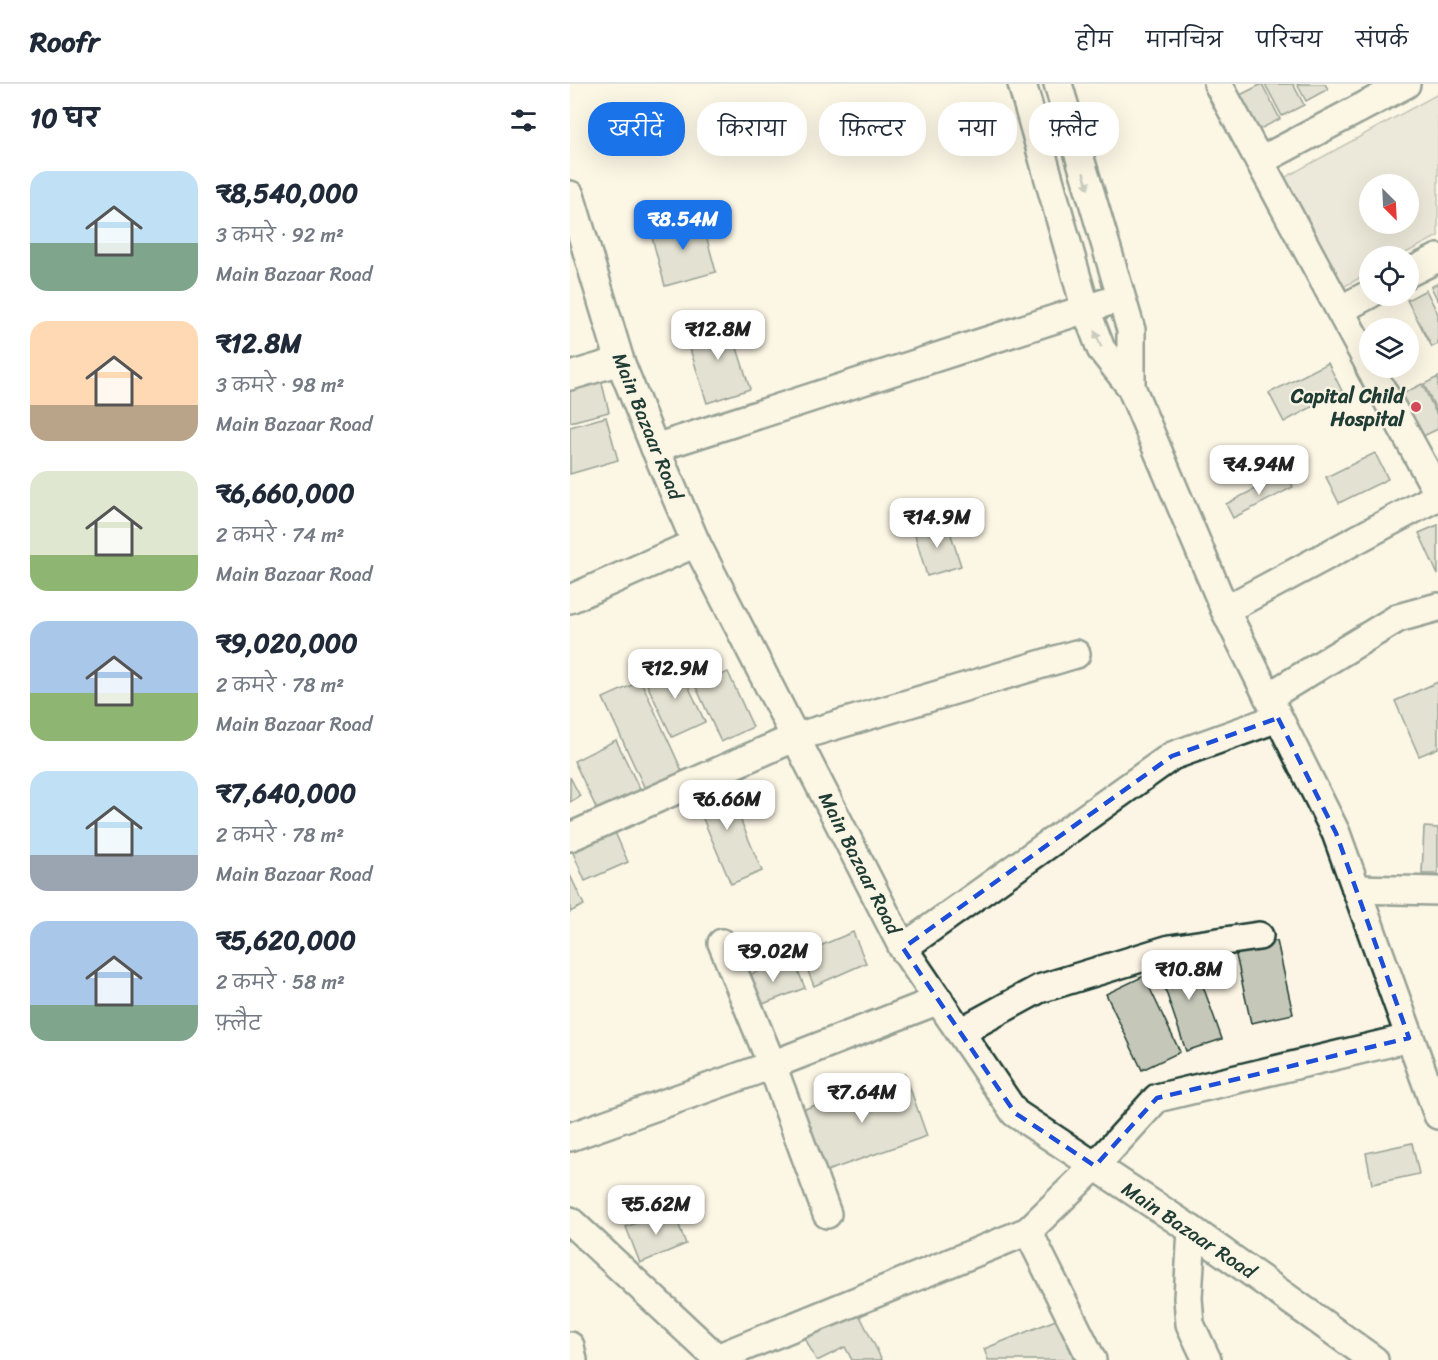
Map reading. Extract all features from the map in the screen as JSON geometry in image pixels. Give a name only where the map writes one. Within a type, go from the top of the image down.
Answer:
[{"type":"street","points":[[1022,84],[1086,310],[1101,349],[1131,387],[1225,610],[1336,832],[1438,1115]]},
{"type":"street","points":[[1058,84],[1131,330],[1131,387]]},
{"type":"street","points":[[1219,84],[1359,346]]},
{"type":"street","points":[[1260,161],[1406,84]]},
{"type":"street","name":"Main Bazaar Road","points":[[570,195],[620,361],[696,543],[903,948],[1015,1113],[1192,1230],[1374,1360]]},
{"type":"street","points":[[1419,268],[1438,258]]},
{"type":"street","points":[[655,448],[1120,298]]},
{"type":"street","points":[[1340,310],[1359,300]]},
{"type":"street","points":[[570,376],[620,361]]},
{"type":"street","points":[[1225,610],[1438,494],[1376,378]]},
{"type":"street","points":[[570,599],[696,543]]},
{"type":"street","points":[[903,948],[1172,756],[1273,707],[1398,618],[1438,608]]},
{"type":"street","points":[[570,837],[796,737],[1076,654]]},
{"type":"street","points":[[1356,889],[1438,891]]},
{"type":"street","points":[[960,1032],[1039,988],[1170,949],[1259,936]]},
{"type":"street","points":[[722,943],[772,1065],[827,1214]]},
{"type":"street","points":[[570,1137],[772,1065],[939,1000]]},
{"type":"street","points":[[570,1221],[718,1359],[1028,1231],[1095,1166],[1157,1098],[1410,1038]]},
{"type":"street","points":[[1192,1230],[1188,1307],[1190,1324],[1207,1360]]},
{"type":"street","points":[[1028,1231],[1092,1360]]},
{"type":"street","points":[[570,1346],[573,1360]]},
{"type":"highlighted area","points":[[1278,718],[1336,833],[1409,1038],[1157,1098],[1095,1166],[1015,1113],[903,948],[1172,756]]},
{"type":"shaded area","points":[[1438,94],[1438,236],[1419,246],[1359,246],[1359,278],[1343,287],[1284,178]]},
{"type":"building","points":[[1262,84],[1280,119],[1254,132],[1236,97]]},
{"type":"building","points":[[1265,84],[1293,84],[1304,105],[1282,116]]},
{"type":"building","points":[[1297,84],[1325,84],[1328,89],[1306,101]]},
{"type":"building","points":[[701,217],[716,272],[665,286],[650,230]]},
{"type":"building","points":[[1438,283],[1438,301],[1431,287]]},
{"type":"building","points":[[1426,290],[1438,314],[1438,344],[1432,347],[1419,323],[1419,318],[1417,318],[1410,306],[1419,306],[1419,294]]},
{"type":"building","points":[[728,319],[750,389],[707,403],[685,333]]},
{"type":"building","points":[[1328,363],[1342,391],[1284,422],[1269,393]]},
{"type":"building","points":[[599,371],[609,412],[570,422],[570,378]]},
{"type":"building","points":[[1438,377],[1438,414],[1424,384]]},
{"type":"building","name":"Capital Child Hospital","points":[[1422,384],[1438,417],[1438,429],[1415,440],[1394,398]]},
{"type":"building","points":[[606,417],[618,460],[570,474],[570,427]]},
{"type":"building","points":[[1375,453],[1388,479],[1339,503],[1326,477]]},
{"type":"building","points":[[1286,473],[1293,487],[1233,518],[1226,504]]},
{"type":"building","points":[[947,522],[961,566],[927,576],[914,532]]},
{"type":"building","points":[[1438,525],[1438,575],[1419,533]]},
{"type":"building","points":[[677,662],[705,722],[672,737],[644,678]]},
{"type":"building","points":[[728,672],[753,727],[721,742],[696,687]]},
{"type":"building","points":[[641,681],[683,773],[646,791],[603,698]]},
{"type":"building","points":[[1438,682],[1438,748],[1419,756],[1395,701]]},
{"type":"building","points":[[616,740],[643,796],[600,816],[574,761]]},
{"type":"building","points":[[570,777],[580,796],[570,802]]},
{"type":"building","points":[[723,778],[762,871],[731,884],[691,791]]},
{"type":"building","points":[[1424,827],[1438,828],[1438,874],[1422,874]]},
{"type":"building","points":[[614,830],[628,862],[585,881],[571,848]]},
{"type":"building","points":[[570,875],[584,905],[570,912]]},
{"type":"building","points":[[853,932],[866,963],[814,986],[801,954]]},
{"type":"building","points":[[1277,941],[1293,1014],[1251,1023],[1235,951]]},
{"type":"building","points":[[1190,950],[1222,1039],[1186,1051],[1156,962]]},
{"type":"building","points":[[793,958],[805,988],[752,1008],[741,978]]},
{"type":"building","points":[[1144,976],[1180,1052],[1142,1070],[1106,994]]},
{"type":"building","points":[[905,1074],[927,1136],[818,1174],[796,1112]]},
{"type":"building","points":[[1412,1143],[1419,1174],[1372,1184],[1366,1153]]},
{"type":"building","points":[[673,1209],[686,1244],[640,1263],[626,1227]]},
{"type":"building","points":[[855,1306],[882,1360],[852,1360],[845,1347],[816,1360],[802,1332]]},
{"type":"building","points":[[1058,1319],[1074,1360],[988,1360],[984,1349]]},
{"type":"place","name":"Capital Child Hospital","points":[[1416,407]]}]
